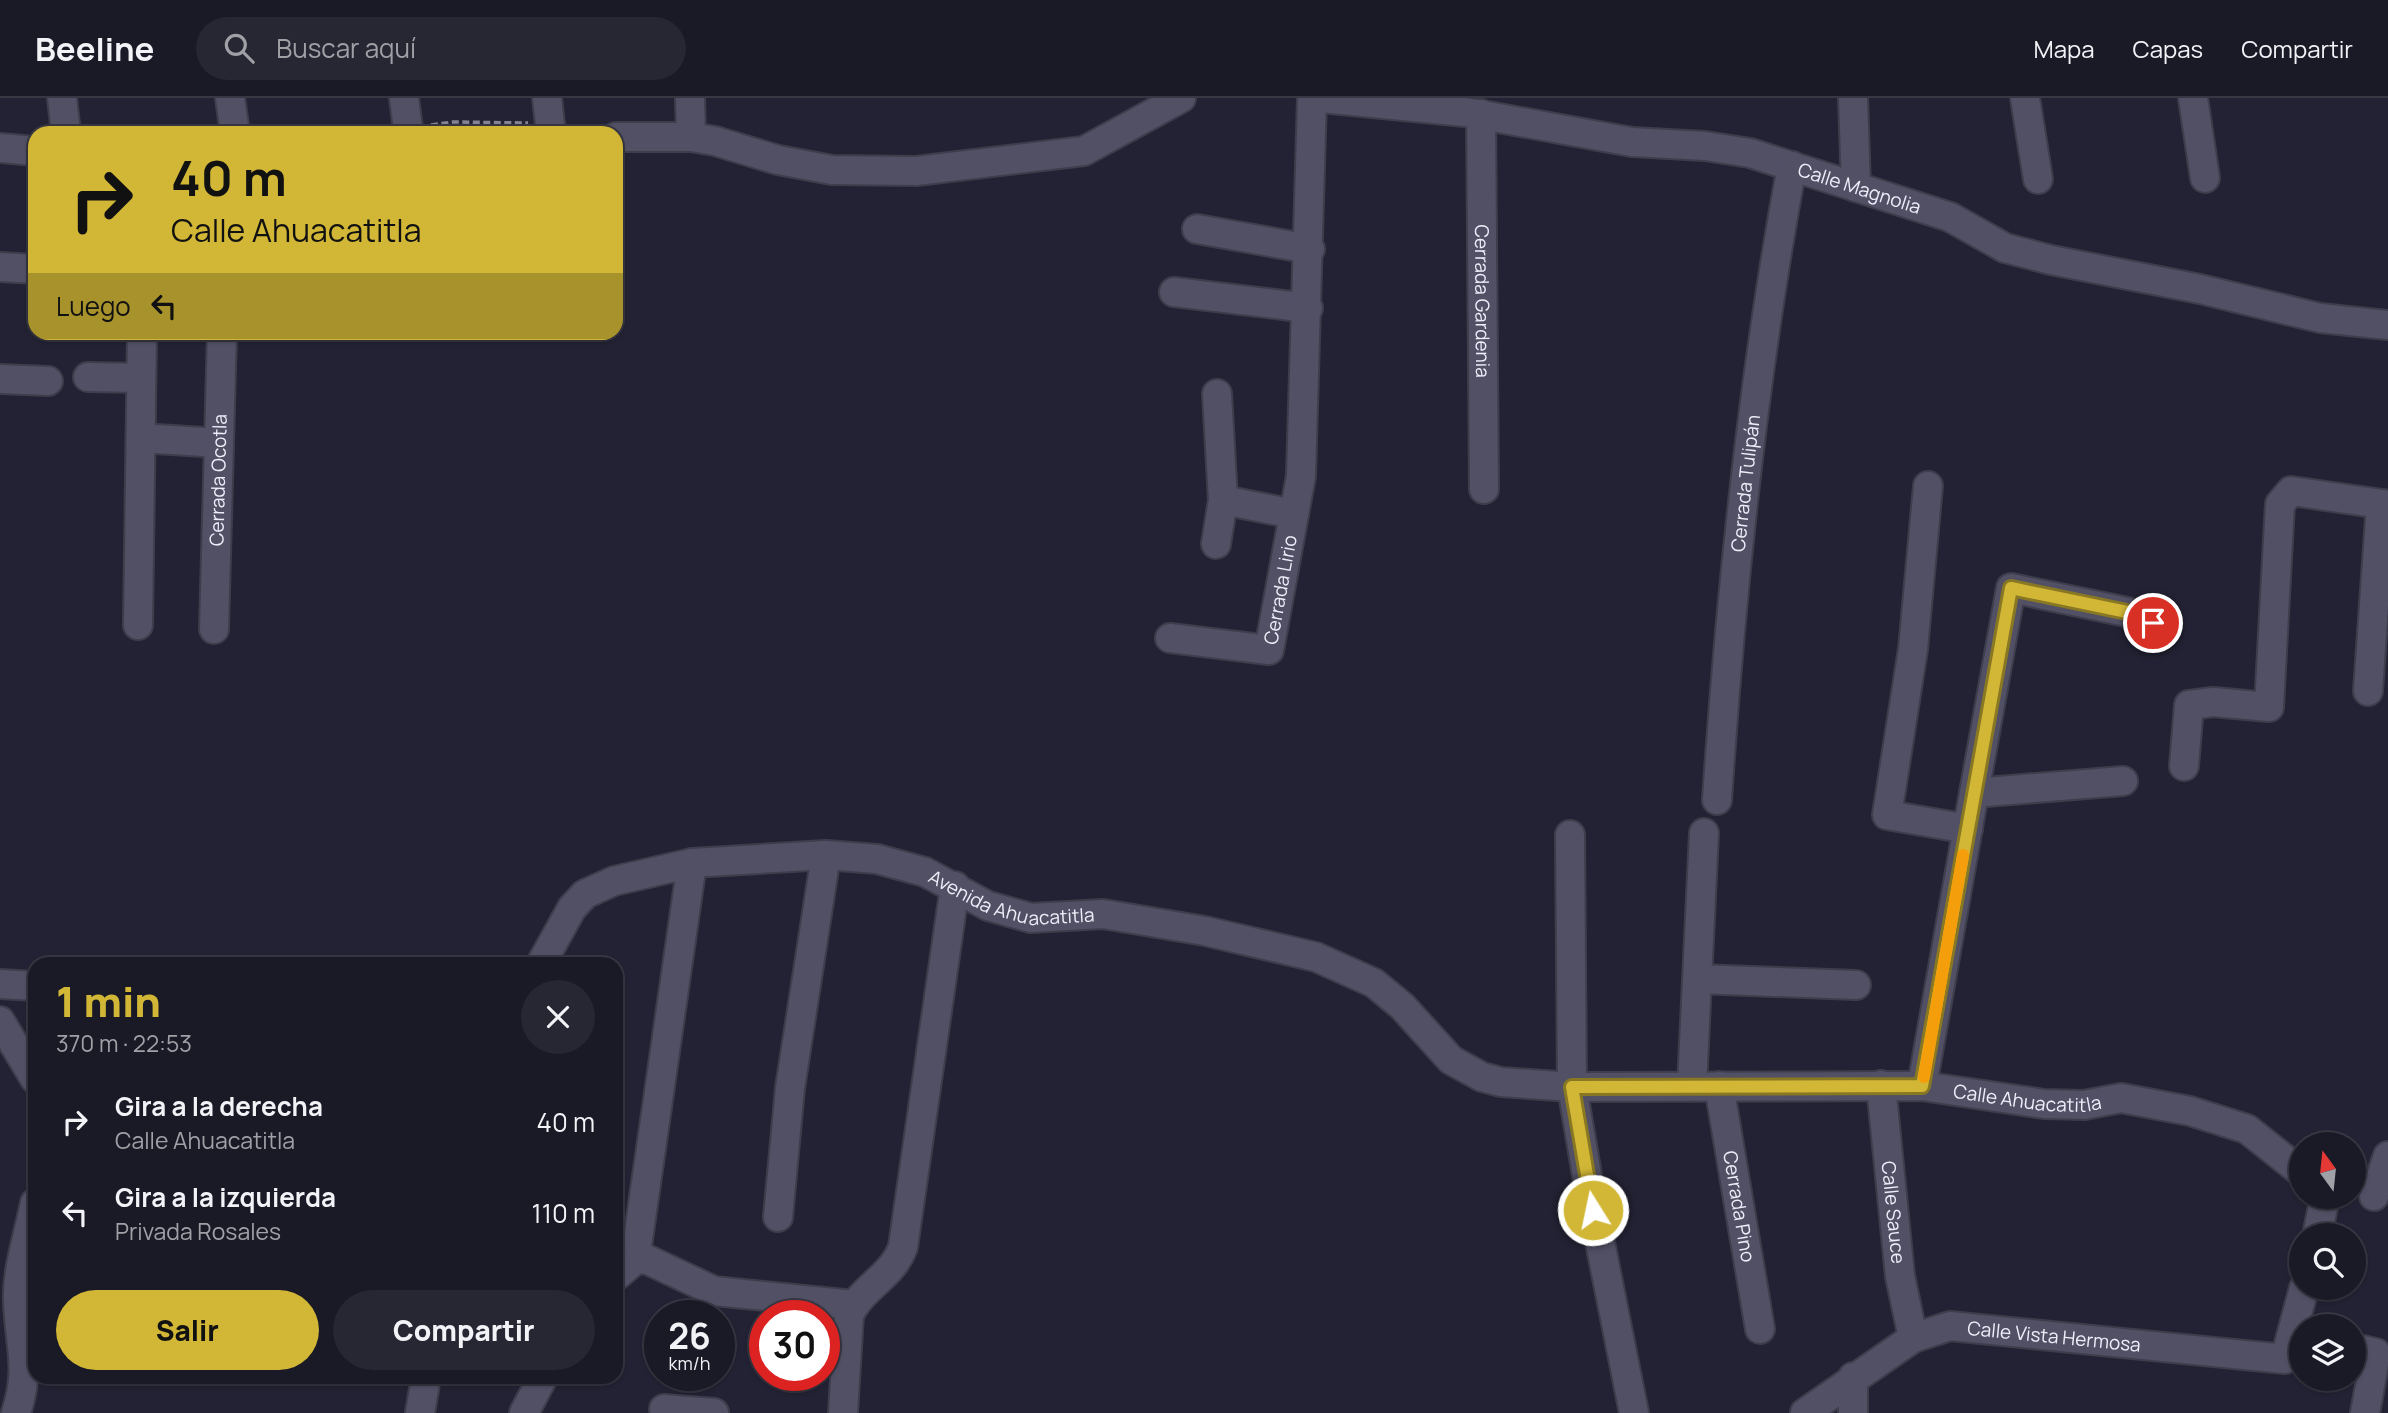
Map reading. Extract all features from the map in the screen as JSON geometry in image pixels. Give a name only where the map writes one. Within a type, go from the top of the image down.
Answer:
[{"type":"street","points":[[62,98],[65,126]]},
{"type":"street","points":[[230,98],[234,126]]},
{"type":"street","points":[[404,98],[408,126]]},
{"type":"street","points":[[547,98],[549,126]]},
{"type":"street","points":[[690,98],[691,136]]},
{"type":"street","points":[[623,137],[691,136],[778,160],[832,170],[916,172],[1084,151],[1181,98]]},
{"type":"street","name":"Cerrada Lirio","points":[[1170,638],[1269,650],[1301,476],[1310,249],[1312,98]]},
{"type":"street","name":"Calle Magnolia","points":[[1321,98],[1471,108],[1632,142],[1705,146],[1750,153],[1950,217],[2005,248],[2051,260],[2200,289],[2320,318],[2388,325]]},
{"type":"street","points":[[1853,98],[1856,187]]},
{"type":"street","points":[[2025,98],[2038,179]]},
{"type":"street","points":[[2193,98],[2205,178]]},
{"type":"street","name":"Cerrada Gardenia","points":[[1471,108],[1484,489]]},
{"type":"street","points":[[0,148],[28,150]]},
{"type":"street","name":"Cerrada Tulipán","points":[[1717,800],[1728,640],[1777,246],[1791,166]]},
{"type":"street","points":[[1197,229],[1310,249]]},
{"type":"street","points":[[0,267],[28,269]]},
{"type":"street","points":[[1174,292],[1308,308]]},
{"type":"street","points":[[138,625],[142,340]]},
{"type":"street","name":"Cerrada Ocotla","points":[[214,629],[222,340]]},
{"type":"street","points":[[88,377],[141,378]]},
{"type":"street","points":[[0,379],[48,381]]},
{"type":"street","points":[[1216,544],[1223,500],[1217,394]]},
{"type":"street","points":[[141,438],[219,443]]},
{"type":"street","points":[[1928,486],[1913,649],[1887,816],[1968,829]]},
{"type":"street","points":[[2184,766],[2189,705],[2213,702],[2269,707],[2280,504],[2291,491],[2385,504],[2368,691]]},
{"type":"street","name":"Cerrada Lirio","points":[[1223,500],[1293,514]]},
{"type":"street","points":[[1922,1086],[2011,588],[2127,612],[2153,623]]},
{"type":"street","points":[[1974,793],[2123,781]]},
{"type":"street","name":"Cerrada Pino","points":[[1704,833],[1697,979],[1706,1086],[1760,1329]]},
{"type":"street","points":[[1570,835],[1572,1087],[1634,1413]]},
{"type":"street","points":[[778,1217],[790,1088],[812,930],[826,855]]},
{"type":"street","name":"Avenida Ahuacatitla","points":[[545,957],[572,908],[585,894],[614,881],[692,863],[826,855],[902,864],[954,886],[988,906],[1031,918],[1103,914],[1205,931],[1316,957],[1374,983],[1402,1006],[1451,1060],[1482,1077]]},
{"type":"street","points":[[625,1268],[692,863]]},
{"type":"street","points":[[843,1413],[848,1325],[854,1305],[891,1268],[903,1247],[954,886]]},
{"type":"street","points":[[1697,979],[1856,985]]},
{"type":"street","points":[[0,984],[28,986]]},
{"type":"street","points":[[0,1021],[28,1067]]},
{"type":"street","name":"Calle Ahuacatitla","points":[[1482,1077],[1501,1082],[1572,1087],[1922,1086],[2044,1104],[2084,1105],[2121,1098],[2190,1111],[2247,1129],[2289,1162]]},
{"type":"street","name":"Calle Sauce","points":[[1881,1086],[1900,1276],[1913,1338]]},
{"type":"street","points":[[2372,1196],[2388,1156]]},
{"type":"street","points":[[16,1413],[23,1393],[26,1363],[18,1300],[28,1237]]},
{"type":"street","points":[[625,1268],[646,1259],[714,1291],[854,1305]]},
{"type":"street","name":"Calle Vista Hermosa","points":[[1805,1413],[1853,1377],[1913,1338],[1950,1326],[2289,1345]]},
{"type":"street","points":[[2365,1413],[2376,1353],[2366,1351]]},
{"type":"street","points":[[1853,1377],[1853,1413]]},
{"type":"street","points":[[420,1413],[425,1384]]},
{"type":"street","points":[[524,1413],[539,1384]]},
{"type":"street","points":[[664,1409],[714,1413]]},
{"type":"path","points":[[427,126],[453,122],[523,121],[534,126]]},
{"type":"slow traffic","points":[[1924,1077],[1943,955],[1963,855]]},
{"type":"route","points":[[1593,1210],[1572,1087],[1922,1086],[1943,955],[2011,588],[2127,612],[2153,623]]}]
